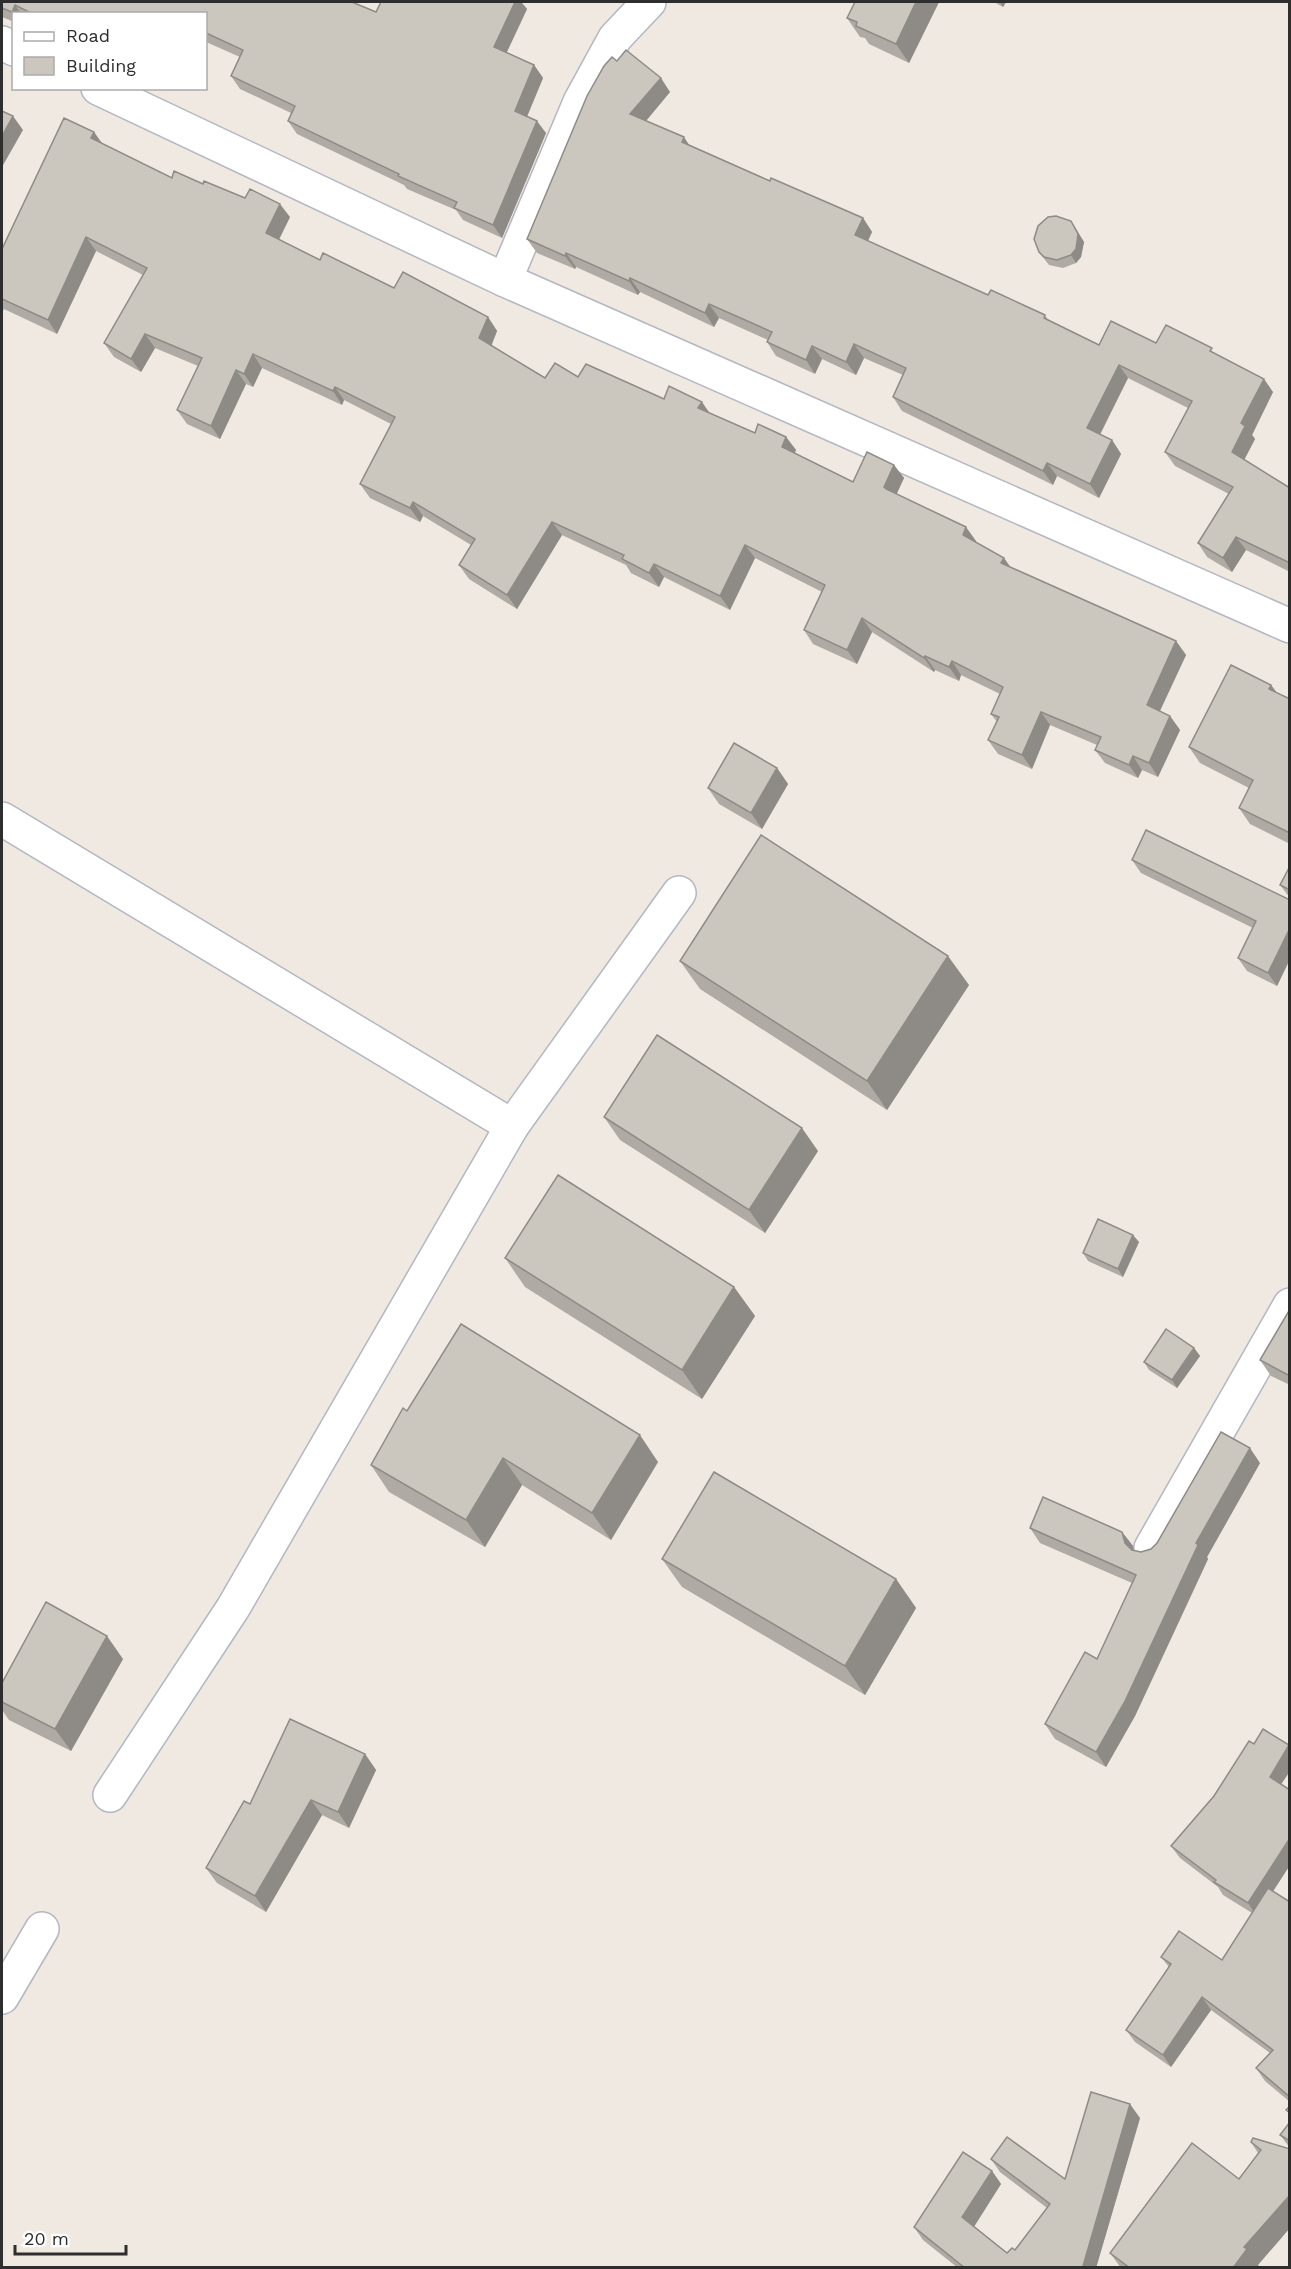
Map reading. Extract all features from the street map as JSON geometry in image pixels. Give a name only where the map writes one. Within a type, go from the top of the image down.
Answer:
[{"type":"street","points":[[505,280],[580,102],[615,38],[649,2]]},
{"type":"street","points":[[102,90],[505,280],[1290,626]]},
{"type":"street","points":[[2,819],[512,1126]]},
{"type":"street","points":[[110,1795],[233,1608],[512,1126],[679,893]]},
{"type":"street","points":[[1151,1548],[1290,1305]]},
{"type":"street","points":[[2,1997],[42,1929]]},
{"type":"building","points":[[2,2],[352,2],[376,12],[381,2],[515,2],[494,47],[534,65],[515,111],[537,121],[493,225],[454,208],[457,202],[398,176],[399,174],[288,121],[295,106],[231,76],[243,50],[207,33],[207,12],[29,12],[15,5],[12,12],[2,8]]},
{"type":"building","points":[[855,2],[916,2],[896,44],[856,26],[857,22],[847,18]]},
{"type":"building","points":[[626,50],[661,78],[630,114],[684,137],[682,142],[770,181],[771,178],[863,218],[855,235],[988,295],[991,290],[1045,315],[1044,318],[1099,345],[1111,321],[1156,343],[1166,325],[1212,348],[1210,351],[1264,379],[1241,423],[1245,426],[1232,452],[1290,488],[1290,563],[1236,537],[1223,558],[1198,543],[1233,487],[1165,452],[1192,401],[1119,365],[1087,428],[1112,440],[1090,484],[1047,463],[1043,471],[893,397],[906,368],[854,344],[846,362],[812,346],[806,360],[767,342],[772,332],[709,304],[705,313],[630,278],[629,281],[566,253],[565,256],[527,239],[587,96],[604,66],[612,57],[617,61]]},
{"type":"building","points":[[2,111],[13,116],[2,136]]},
{"type":"building","points":[[64,118],[94,132],[91,138],[172,178],[174,171],[203,184],[204,181],[245,198],[250,189],[280,204],[266,233],[320,260],[323,253],[394,288],[403,272],[488,317],[479,338],[545,378],[555,363],[578,377],[586,364],[664,399],[669,386],[702,402],[698,408],[755,433],[758,424],[786,437],[782,447],[853,482],[867,452],[894,465],[884,487],[886,489],[966,527],[963,535],[1004,558],[1001,563],[1176,641],[1147,705],[1170,716],[1149,763],[1133,756],[1129,765],[1095,750],[1101,737],[1041,712],[1022,755],[988,740],[999,717],[991,714],[1003,687],[952,661],[949,667],[925,656],[924,658],[862,618],[847,650],[804,630],[825,585],[745,545],[720,596],[654,564],[649,573],[622,559],[624,555],[552,522],[507,595],[459,565],[475,539],[413,502],[410,508],[360,484],[395,417],[335,387],[333,391],[253,354],[244,374],[236,370],[211,426],[177,410],[202,358],[145,334],[131,359],[104,343],[147,268],[86,237],[48,320],[2,299],[2,249]]},
{"type":"building","points":[[1056,216],[1071,221],[1078,234],[1076,249],[1071,255],[1057,260],[1044,257],[1039,252],[1034,239],[1038,226],[1048,217]]},
{"type":"building","points":[[1231,665],[1271,685],[1269,689],[1290,699],[1290,833],[1239,808],[1253,780],[1189,747]]},
{"type":"building","points":[[734,743],[777,768],[751,813],[708,788]]},
{"type":"building","points":[[1146,830],[1290,900],[1290,928],[1268,973],[1238,958],[1256,921],[1132,860]]},
{"type":"building","points":[[761,835],[948,956],[867,1081],[680,961]]},
{"type":"building","points":[[1290,866],[1290,890],[1280,885]]},
{"type":"building","points":[[657,1035],[802,1128],[749,1210],[604,1117]]},
{"type":"building","points":[[558,1175],[734,1287],[682,1370],[505,1258]]},
{"type":"building","points":[[1098,1219],[1133,1235],[1118,1269],[1083,1253]]},
{"type":"building","points":[[1290,1309],[1290,1376],[1260,1360]]},
{"type":"building","points":[[461,1324],[640,1435],[592,1513],[503,1458],[466,1520],[371,1465],[403,1408],[407,1411]]},
{"type":"building","points":[[1166,1329],[1194,1348],[1172,1380],[1144,1362]]},
{"type":"building","points":[[1221,1432],[1250,1448],[1196,1543],[1198,1545],[1125,1701],[1096,1752],[1045,1724],[1085,1652],[1097,1659],[1136,1575],[1030,1528],[1043,1497],[1122,1532],[1125,1543],[1132,1550],[1141,1552],[1151,1549],[1157,1543]]},
{"type":"building","points":[[714,1472],[896,1579],[845,1666],[662,1559]]},
{"type":"building","points":[[46,1602],[107,1636],[55,1729],[2,1702],[2,1683]]},
{"type":"building","points":[[290,1719],[365,1754],[338,1812],[311,1800],[255,1896],[206,1868],[244,1801],[250,1804]]},
{"type":"building","points":[[1263,1729],[1289,1745],[1270,1777],[1290,1790],[1290,1838],[1248,1903],[1214,1882],[1216,1880],[1171,1846],[1214,1796],[1249,1741],[1254,1744]]},
{"type":"building","points":[[1268,1888],[1290,1902],[1290,2097],[1256,2068],[1273,2050],[1202,1997],[1163,2055],[1126,2030],[1171,1964],[1161,1957],[1179,1931],[1222,1960]]},
{"type":"building","points":[[1091,2092],[1130,2104],[1082,2268],[965,2268],[914,2227],[963,2152],[992,2171],[962,2217],[1007,2253],[1012,2248],[1015,2250],[1050,2204],[991,2159],[1007,2137],[1065,2179]]},
{"type":"building","points":[[1290,2122],[1290,2141],[1280,2135]]},
{"type":"building","points":[[1253,2138],[1290,2149],[1290,2195],[1244,2247],[1247,2249],[1233,2268],[1130,2268],[1110,2253],[1192,2143],[1239,2179],[1261,2150],[1251,2142]]}]
